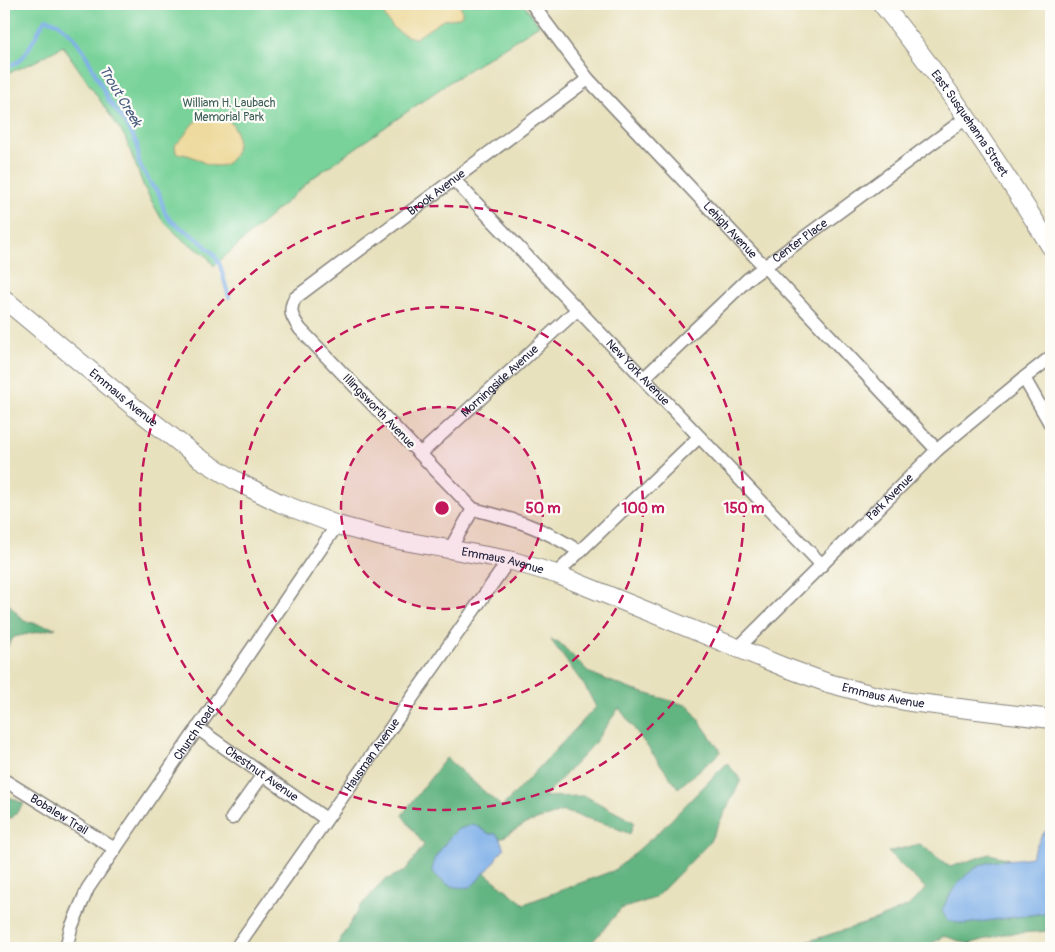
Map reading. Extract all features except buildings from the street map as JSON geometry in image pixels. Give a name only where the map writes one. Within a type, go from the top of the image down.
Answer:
[{"type":"main road","name":"East Susquehanna Street","points":[[882,4],[966,118],[1051,247]]},
{"type":"main road","name":"Emmaus Avenue","points":[[4,299],[134,408],[198,458],[280,504],[337,525],[382,538],[509,560],[556,574],[828,683],[873,695],[910,702],[1051,719]]},
{"type":"street","name":"Lehigh Avenue","points":[[532,4],[588,79],[937,450]]},
{"type":"street","name":"Brook Avenue","points":[[290,309],[295,298],[588,79]]},
{"type":"street","name":"Center Place","points":[[644,378],[748,279],[966,118]]},
{"type":"street","name":"New York Avenue","points":[[454,180],[822,565]]},
{"type":"street","name":"Illingsworth Avenue","points":[[290,309],[300,329],[473,510]]},
{"type":"street","name":"Morningside Avenue","points":[[420,454],[578,309]]},
{"type":"street","name":"Park Avenue","points":[[738,648],[937,450],[1051,357]]},
{"type":"street","points":[[1024,378],[1051,425]]},
{"type":"street","points":[[556,574],[699,437]]},
{"type":"street","points":[[450,550],[473,510],[516,520],[536,527],[559,538],[580,552]]},
{"type":"street","name":"Church Road","points":[[66,948],[70,928],[88,888],[337,525]]},
{"type":"street","name":"Hausman Avenue","points":[[236,948],[509,560]]},
{"type":"street","name":"Chestnut Avenue","points":[[197,728],[326,819]]},
{"type":"street","points":[[232,818],[259,780],[265,776]]},
{"type":"street","name":"Bobalew Trail","points":[[4,780],[115,849]]},
{"type":"green space","name":"William H. Laubach Memorial Park","points":[[4,4],[523,4],[539,25],[451,81],[314,177],[214,266],[206,255],[182,239],[162,220],[144,187],[125,137],[63,46],[34,62],[4,75]]},
{"type":"green space","points":[[4,599],[24,621],[56,628],[14,637],[4,651]]},
{"type":"green space","points":[[551,640],[559,642],[590,673],[630,689],[689,706],[721,752],[678,788],[619,708],[593,745],[544,797],[585,796],[634,822],[630,834],[609,825],[563,811],[525,824],[500,839],[496,834],[489,834],[474,824],[471,887],[485,873],[524,904],[615,870],[660,831],[727,763],[741,780],[709,843],[655,898],[621,909],[587,948],[335,948],[360,907],[383,881],[405,871],[424,845],[402,815],[446,758],[502,807],[596,707],[586,688]]},
{"type":"green space","points":[[4,794],[24,804],[12,818],[4,817]]},
{"type":"green space","points":[[920,844],[950,867],[990,854],[1009,859],[988,863],[965,924],[1051,912],[1051,931],[1003,934],[969,944],[944,936],[926,948],[787,948],[876,920],[908,906],[926,889],[888,852]]},
{"type":"sand","points":[[382,4],[457,4],[462,9],[462,15],[457,18],[443,20],[416,38],[410,37],[393,27],[385,17]]},
{"type":"sand","points":[[209,114],[221,116],[230,122],[235,130],[236,150],[232,158],[225,164],[212,166],[191,156],[176,153],[175,145],[197,120]]},
{"type":"water","points":[[474,824],[489,834],[496,834],[504,849],[497,856],[494,863],[471,887],[454,887],[441,880],[432,871],[434,859],[457,830]]},
{"type":"water","points":[[1051,825],[1051,912],[965,924],[948,921],[942,911],[945,903],[967,874],[991,862],[1031,857],[1042,835]]},
{"type":"waterway","name":"Trout Creek","points":[[4,67],[17,62],[23,57],[46,19],[58,23],[73,36],[84,51],[109,101],[125,122],[137,144],[139,163],[152,186],[159,193],[165,213],[171,221],[199,240],[214,254],[220,265],[229,297]]}]
